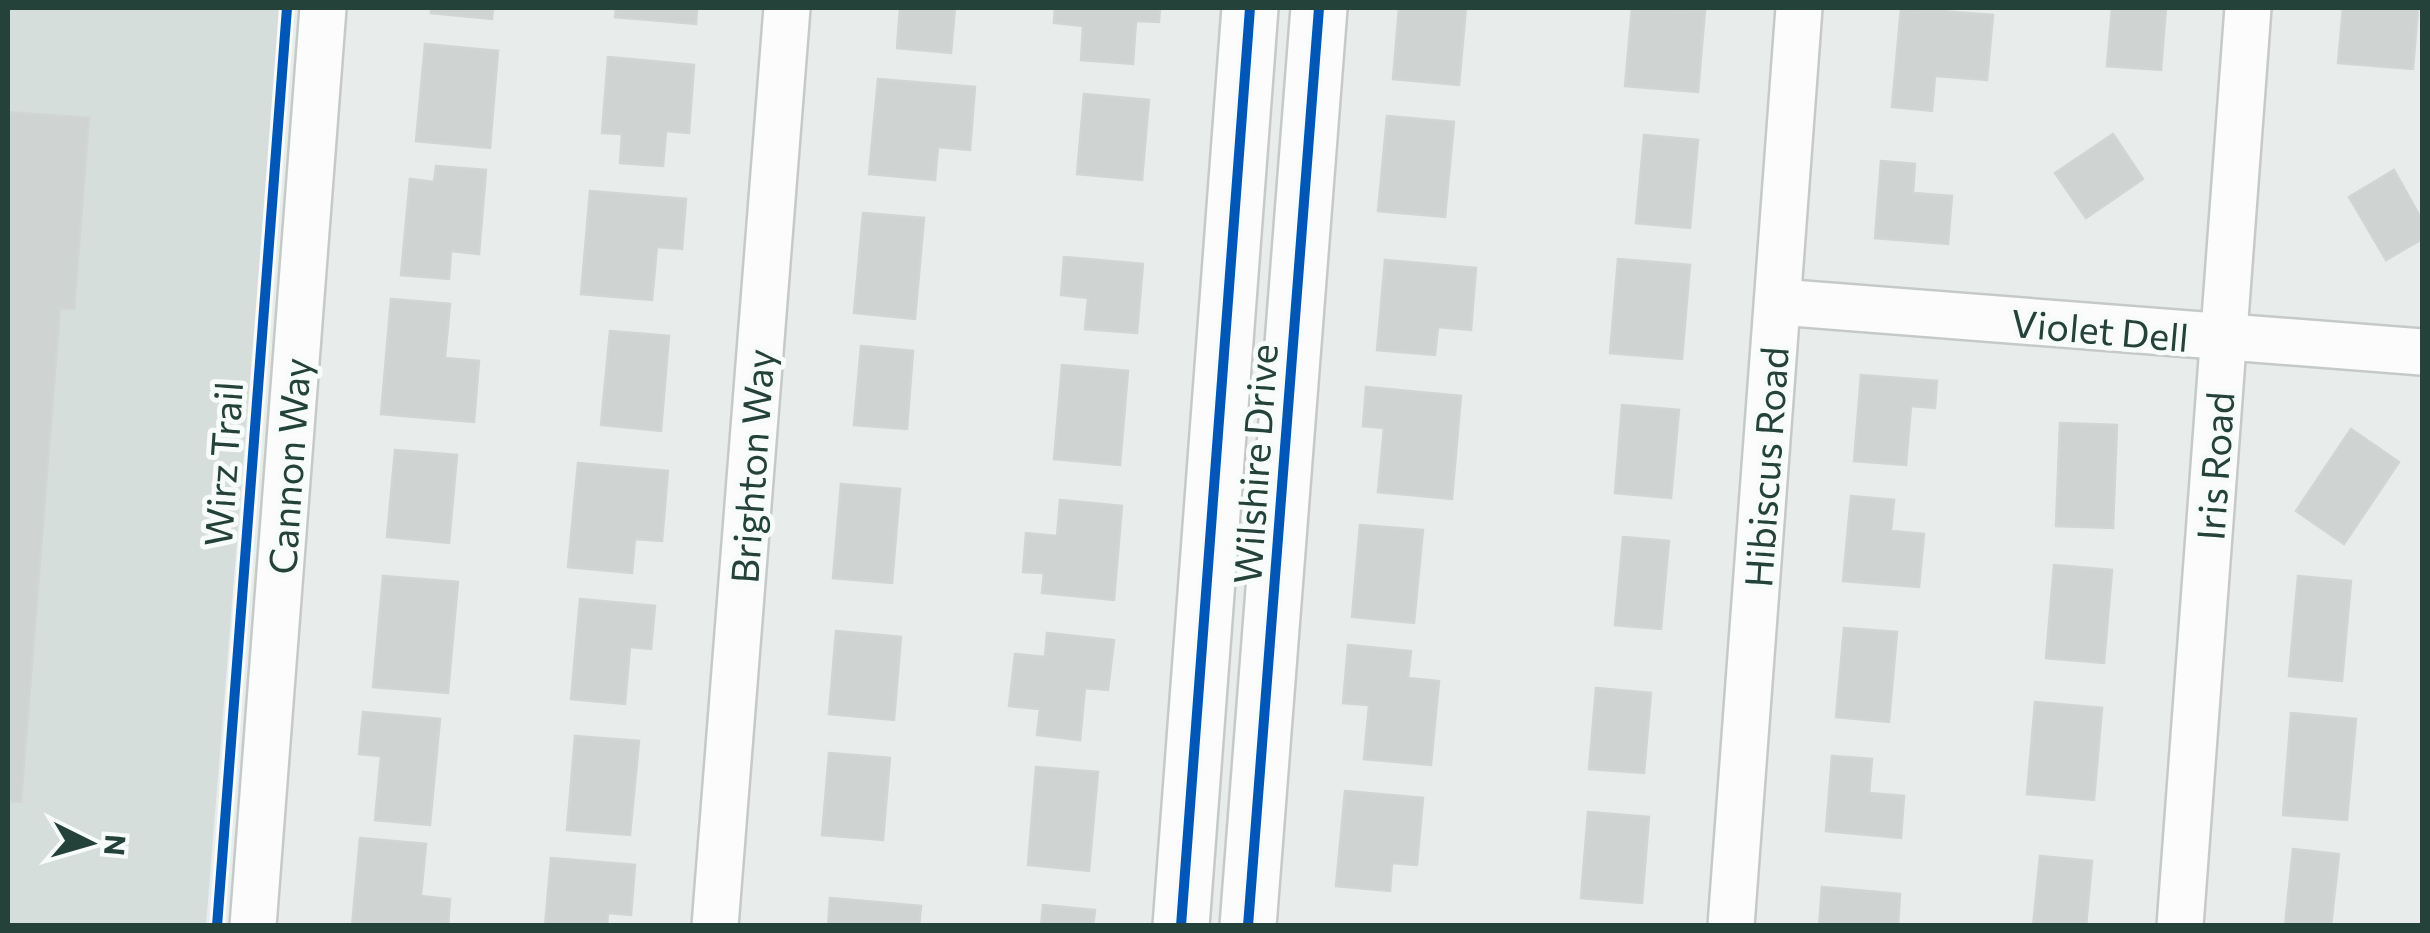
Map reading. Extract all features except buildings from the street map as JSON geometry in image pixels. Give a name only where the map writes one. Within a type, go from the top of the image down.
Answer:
[{"type":"street","name":"Cannon Way","points":[[252,926],[323,8]]},
{"type":"street","name":"Brighton Way","points":[[716,926],[787,8]]},
{"type":"street","name":"Hibiscus Road","points":[[1731,926],[1799,8]]},
{"type":"street","name":"Iris Road","points":[[2180,926],[2248,8]]},
{"type":"street","points":[[1250,11],[1318,11]]},
{"type":"street","name":"Wilshire Drive","points":[[1182,926],[1250,11]]},
{"type":"street","name":"Wilshire Drive","points":[[1248,926],[1318,11]]},
{"type":"street","name":"Violet Dell","points":[[1778,302],[2422,352]]},
{"type":"street","points":[[1186,862],[1254,863]]},
{"type":"shaded area","points":[[8,8],[280,8],[206,925],[8,925]]},
{"type":"cycle path","name":"Wirz Trail","points":[[217,926],[287,8]]},
{"type":"cycle path","points":[[1181,926],[1250,8]]},
{"type":"cycle path","points":[[1248,926],[1319,8]]}]
